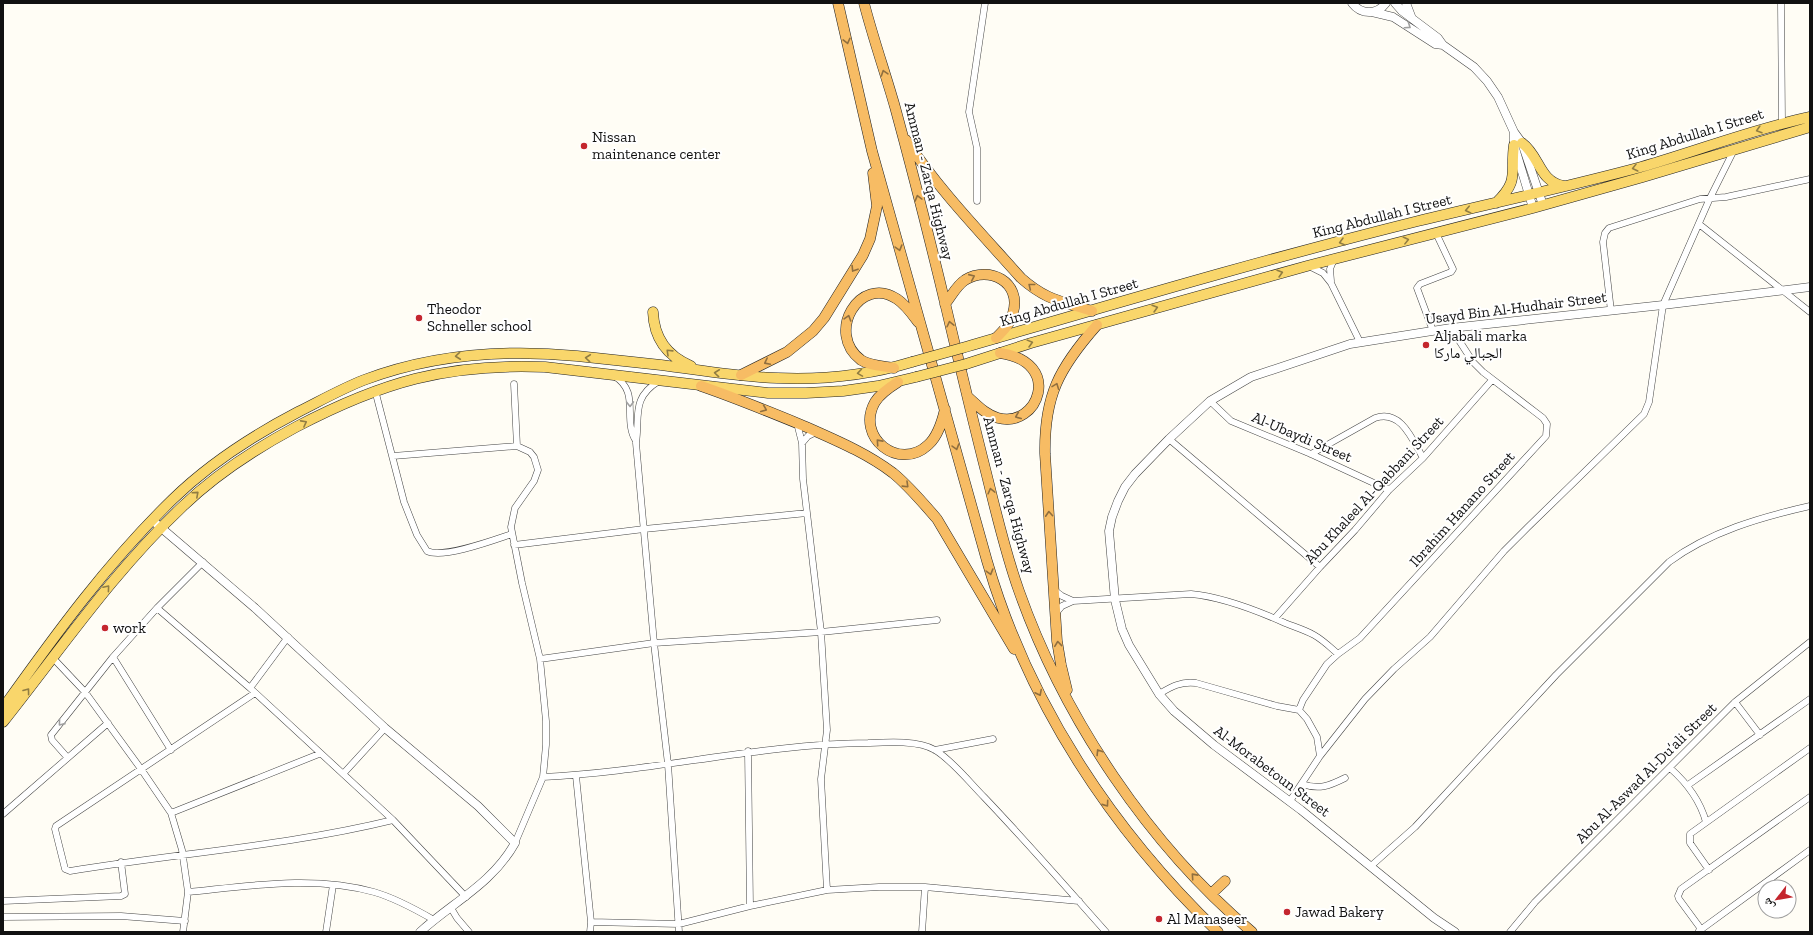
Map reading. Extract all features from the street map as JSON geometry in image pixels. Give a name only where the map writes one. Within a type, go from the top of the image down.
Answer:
[{"type":"highway","points":[[838,3],[872,151],[993,583],[1009,625],[1028,670],[1065,740],[1108,807],[1154,865],[1218,932]]},
{"type":"highway","name":"Amman - Zarqa Highway","points":[[864,3],[901,133],[945,304],[1000,529],[1012,571],[1043,651],[1073,709],[1103,760],[1137,809],[1153,830],[1211,894],[1252,932]]},
{"type":"highway","points":[[901,133],[922,164],[1021,278],[1033,289],[1058,302],[1092,310]]},
{"type":"highway","points":[[741,375],[788,352],[813,331],[824,318],[863,255],[874,223],[876,206],[872,151]]},
{"type":"highway","points":[[945,304],[958,287],[970,277],[978,274],[987,274],[1003,280],[1015,301],[1014,311],[1007,326],[996,338]]},
{"type":"highway","points":[[894,368],[861,360],[854,352],[848,342],[846,331],[846,321],[850,311],[857,302],[866,297],[876,294],[886,294],[896,298],[905,305],[922,326]]},
{"type":"highway","points":[[1073,709],[1061,664],[1054,590],[1045,435],[1048,412],[1054,390],[1064,368],[1078,347],[1097,325]]},
{"type":"highway","points":[[968,398],[986,412],[999,418],[1006,419],[1022,415],[1034,404],[1039,388],[1035,372],[1031,365],[1020,358],[1000,352]]},
{"type":"highway","points":[[898,382],[876,401],[870,420],[874,436],[885,448],[900,454],[917,452],[928,445],[936,435],[945,410]]},
{"type":"highway","points":[[702,386],[761,407],[851,447],[876,461],[894,474],[937,519],[1000,628],[1028,670]]},
{"type":"highway","points":[[1211,894],[1224,881]]},
{"type":"main road","name":"King Abdullah I Street","points":[[3,722],[108,586],[162,528],[205,486],[250,453],[344,403],[376,390],[431,374],[487,367],[545,367],[768,393],[843,391],[898,382],[966,364],[1031,342],[1216,291],[1307,266],[1538,207],[1643,177],[1735,149],[1810,116]]},
{"type":"main road","name":"King Abdullah I Street","points":[[3,708],[61,628],[122,553],[152,520],[197,477],[243,443],[337,392],[394,370],[452,357],[513,353],[562,355],[774,378],[805,379],[849,375],[894,368],[1212,276],[1418,221],[1496,204],[1534,193],[1641,167],[1783,128],[1810,126]]},
{"type":"main road","points":[[1496,204],[1508,189],[1513,177],[1518,144],[1529,148],[1548,179],[1555,184],[1564,186]]},
{"type":"main road","points":[[1212,276],[1216,291]]},
{"type":"main road","points":[[653,312],[656,332],[663,346],[677,360],[702,371]]},
{"type":"main road","points":[[638,377],[641,363]]},
{"type":"main road","points":[[243,443],[250,453]]},
{"type":"street","points":[[977,201],[977,148],[969,112],[985,3]]},
{"type":"street","points":[[1352,3],[1364,12],[1372,12],[1393,17],[1435,44],[1443,45],[1460,55],[1487,81],[1498,97],[1514,132],[1538,207]]},
{"type":"street","points":[[1372,12],[1381,8],[1386,3]]},
{"type":"street","points":[[1395,3],[1438,38],[1443,45]]},
{"type":"street","points":[[1406,3],[1411,17]]},
{"type":"street","points":[[1781,3],[1783,128]]},
{"type":"street","points":[[1290,801],[1320,756],[1365,699],[1439,627],[1504,551],[1548,506],[1644,414],[1649,402],[1663,305],[1710,198],[1735,149]]},
{"type":"street","points":[[1611,311],[1603,236],[1606,230],[1612,226],[1695,201],[1726,197],[1810,179]]},
{"type":"street","points":[[1699,224],[1810,312]]},
{"type":"street","points":[[1434,331],[1417,288],[1420,284],[1451,272],[1453,269],[1436,233]]},
{"type":"street","points":[[1331,283],[1330,269],[1334,259]]},
{"type":"street","points":[[1307,266],[1323,273],[1331,283],[1360,342]]},
{"type":"street","name":"Usayd Bin Al-Hudhair Street","points":[[1115,600],[1109,543],[1112,517],[1118,501],[1135,474],[1169,439],[1210,401],[1251,377],[1360,342],[1451,328],[1611,311],[1810,287]]},
{"type":"street","name":"Ibrahim Hanano Street","points":[[1299,710],[1314,682],[1327,664],[1360,638],[1385,612],[1546,436],[1547,424],[1543,418],[1492,380],[1473,362],[1451,328]]},
{"type":"street","points":[[610,375],[621,381],[628,392],[632,430],[636,441],[654,643],[668,764],[679,932]]},
{"type":"street","points":[[636,441],[638,434],[637,414],[640,400],[648,388],[660,380]]},
{"type":"street","name":"Abu Khaleel Al-Qabbani Street","points":[[1275,618],[1320,567],[1356,530],[1389,490],[1423,458],[1492,380]]},
{"type":"street","points":[[514,384],[517,446]]},
{"type":"street","points":[[376,390],[409,516],[426,551],[435,554],[468,548],[512,534]]},
{"type":"street","name":"Al-Ubaydi Street","points":[[1210,401],[1231,421],[1311,454],[1389,490]]},
{"type":"street","points":[[1311,454],[1375,418],[1383,415],[1389,415],[1400,422],[1423,458]]},
{"type":"street","points":[[797,423],[802,444],[803,479],[821,632],[827,730],[821,779],[827,890]]},
{"type":"street","points":[[802,444],[808,436],[816,432]]},
{"type":"street","points":[[1169,439],[1320,567]]},
{"type":"street","points":[[393,456],[517,446],[530,452],[534,457],[538,470],[534,481],[515,508],[512,521],[512,534],[540,660],[546,721],[546,745],[543,777],[515,844],[501,864],[481,885],[420,932]]},
{"type":"street","points":[[1371,866],[1415,827],[1556,675],[1669,562],[1684,550],[1714,536],[1781,512],[1810,506]]},
{"type":"street","points":[[514,545],[644,529],[807,514]]},
{"type":"street","points":[[152,520],[203,562],[288,637],[385,728],[478,806],[515,844]]},
{"type":"street","points":[[67,757],[52,740],[51,736],[113,657],[157,608],[203,562]]},
{"type":"street","points":[[1054,590],[1073,601]]},
{"type":"street","points":[[1056,613],[1062,606],[1073,601],[1115,600],[1191,594],[1203,595],[1275,618],[1312,634],[1325,642],[1338,654]]},
{"type":"street","name":"Al-Morabetoun Street","points":[[1115,600],[1122,628],[1129,644],[1159,694],[1174,711],[1214,745],[1290,801],[1434,918],[1455,932]]},
{"type":"street","points":[[157,608],[250,688],[319,754],[393,820],[466,897]]},
{"type":"street","points":[[540,660],[654,643],[821,632],[936,620]]},
{"type":"street","points":[[250,688],[288,637]]},
{"type":"street","name":"Abu Al-Aswad Al-Du’ali Street","points":[[1510,932],[1535,902],[1736,702],[1810,642]]},
{"type":"street","points":[[52,657],[85,692],[171,813],[183,856],[188,892],[183,932]]},
{"type":"street","points":[[113,657],[171,750]]},
{"type":"street","points":[[1159,694],[1174,685],[1184,682],[1196,683],[1277,706],[1299,710],[1307,719],[1317,737],[1320,756]]},
{"type":"street","points":[[255,693],[55,828],[66,870],[121,862],[183,856],[337,833],[393,820]]},
{"type":"street","points":[[1688,785],[1810,699]]},
{"type":"street","points":[[1736,702],[1760,735]]},
{"type":"street","points":[[3,814],[108,723]]},
{"type":"street","points":[[343,774],[385,728]]},
{"type":"street","points":[[543,777],[576,776],[668,764],[748,751],[826,743],[898,742],[935,750],[993,739]]},
{"type":"street","points":[[1709,870],[1692,846],[1689,838],[1690,834],[1810,748]]},
{"type":"street","points":[[935,750],[958,770],[1012,825],[1106,932]]},
{"type":"street","points":[[748,751],[750,906]]},
{"type":"street","points":[[171,813],[319,754]]},
{"type":"street","points":[[1670,768],[1688,785],[1700,805],[1706,822]]},
{"type":"street","points":[[576,776],[590,932]]},
{"type":"street","points":[[1302,784],[1320,788],[1345,778]]},
{"type":"street","points":[[1810,797],[1682,890],[1678,896],[1679,899],[1699,931],[1810,850]]},
{"type":"street","points":[[3,901],[121,896],[125,894],[121,862]]},
{"type":"street","points":[[188,892],[268,884],[333,885],[373,892],[398,901],[434,920]]},
{"type":"street","points":[[326,932],[333,885]]},
{"type":"street","points":[[590,922],[679,924],[750,906],[827,890],[879,887],[926,887],[1079,901]]},
{"type":"street","points":[[922,932],[926,887]]},
{"type":"street","points":[[451,908],[469,932]]},
{"type":"street","points":[[3,917],[121,916],[185,921]]},
{"type":"place","name":"Nissan maintenance center","points":[[584,146]]},
{"type":"place","name":"Theodor Schneller school","points":[[419,318]]},
{"type":"place","name":"Aljabali marka الجبالي ماركا","points":[[1426,345]]},
{"type":"place","name":"work","points":[[105,628]]},
{"type":"place","name":"Jawad Bakery","points":[[1287,912]]},
{"type":"place","name":"Al Manaseer","points":[[1159,919]]}]
